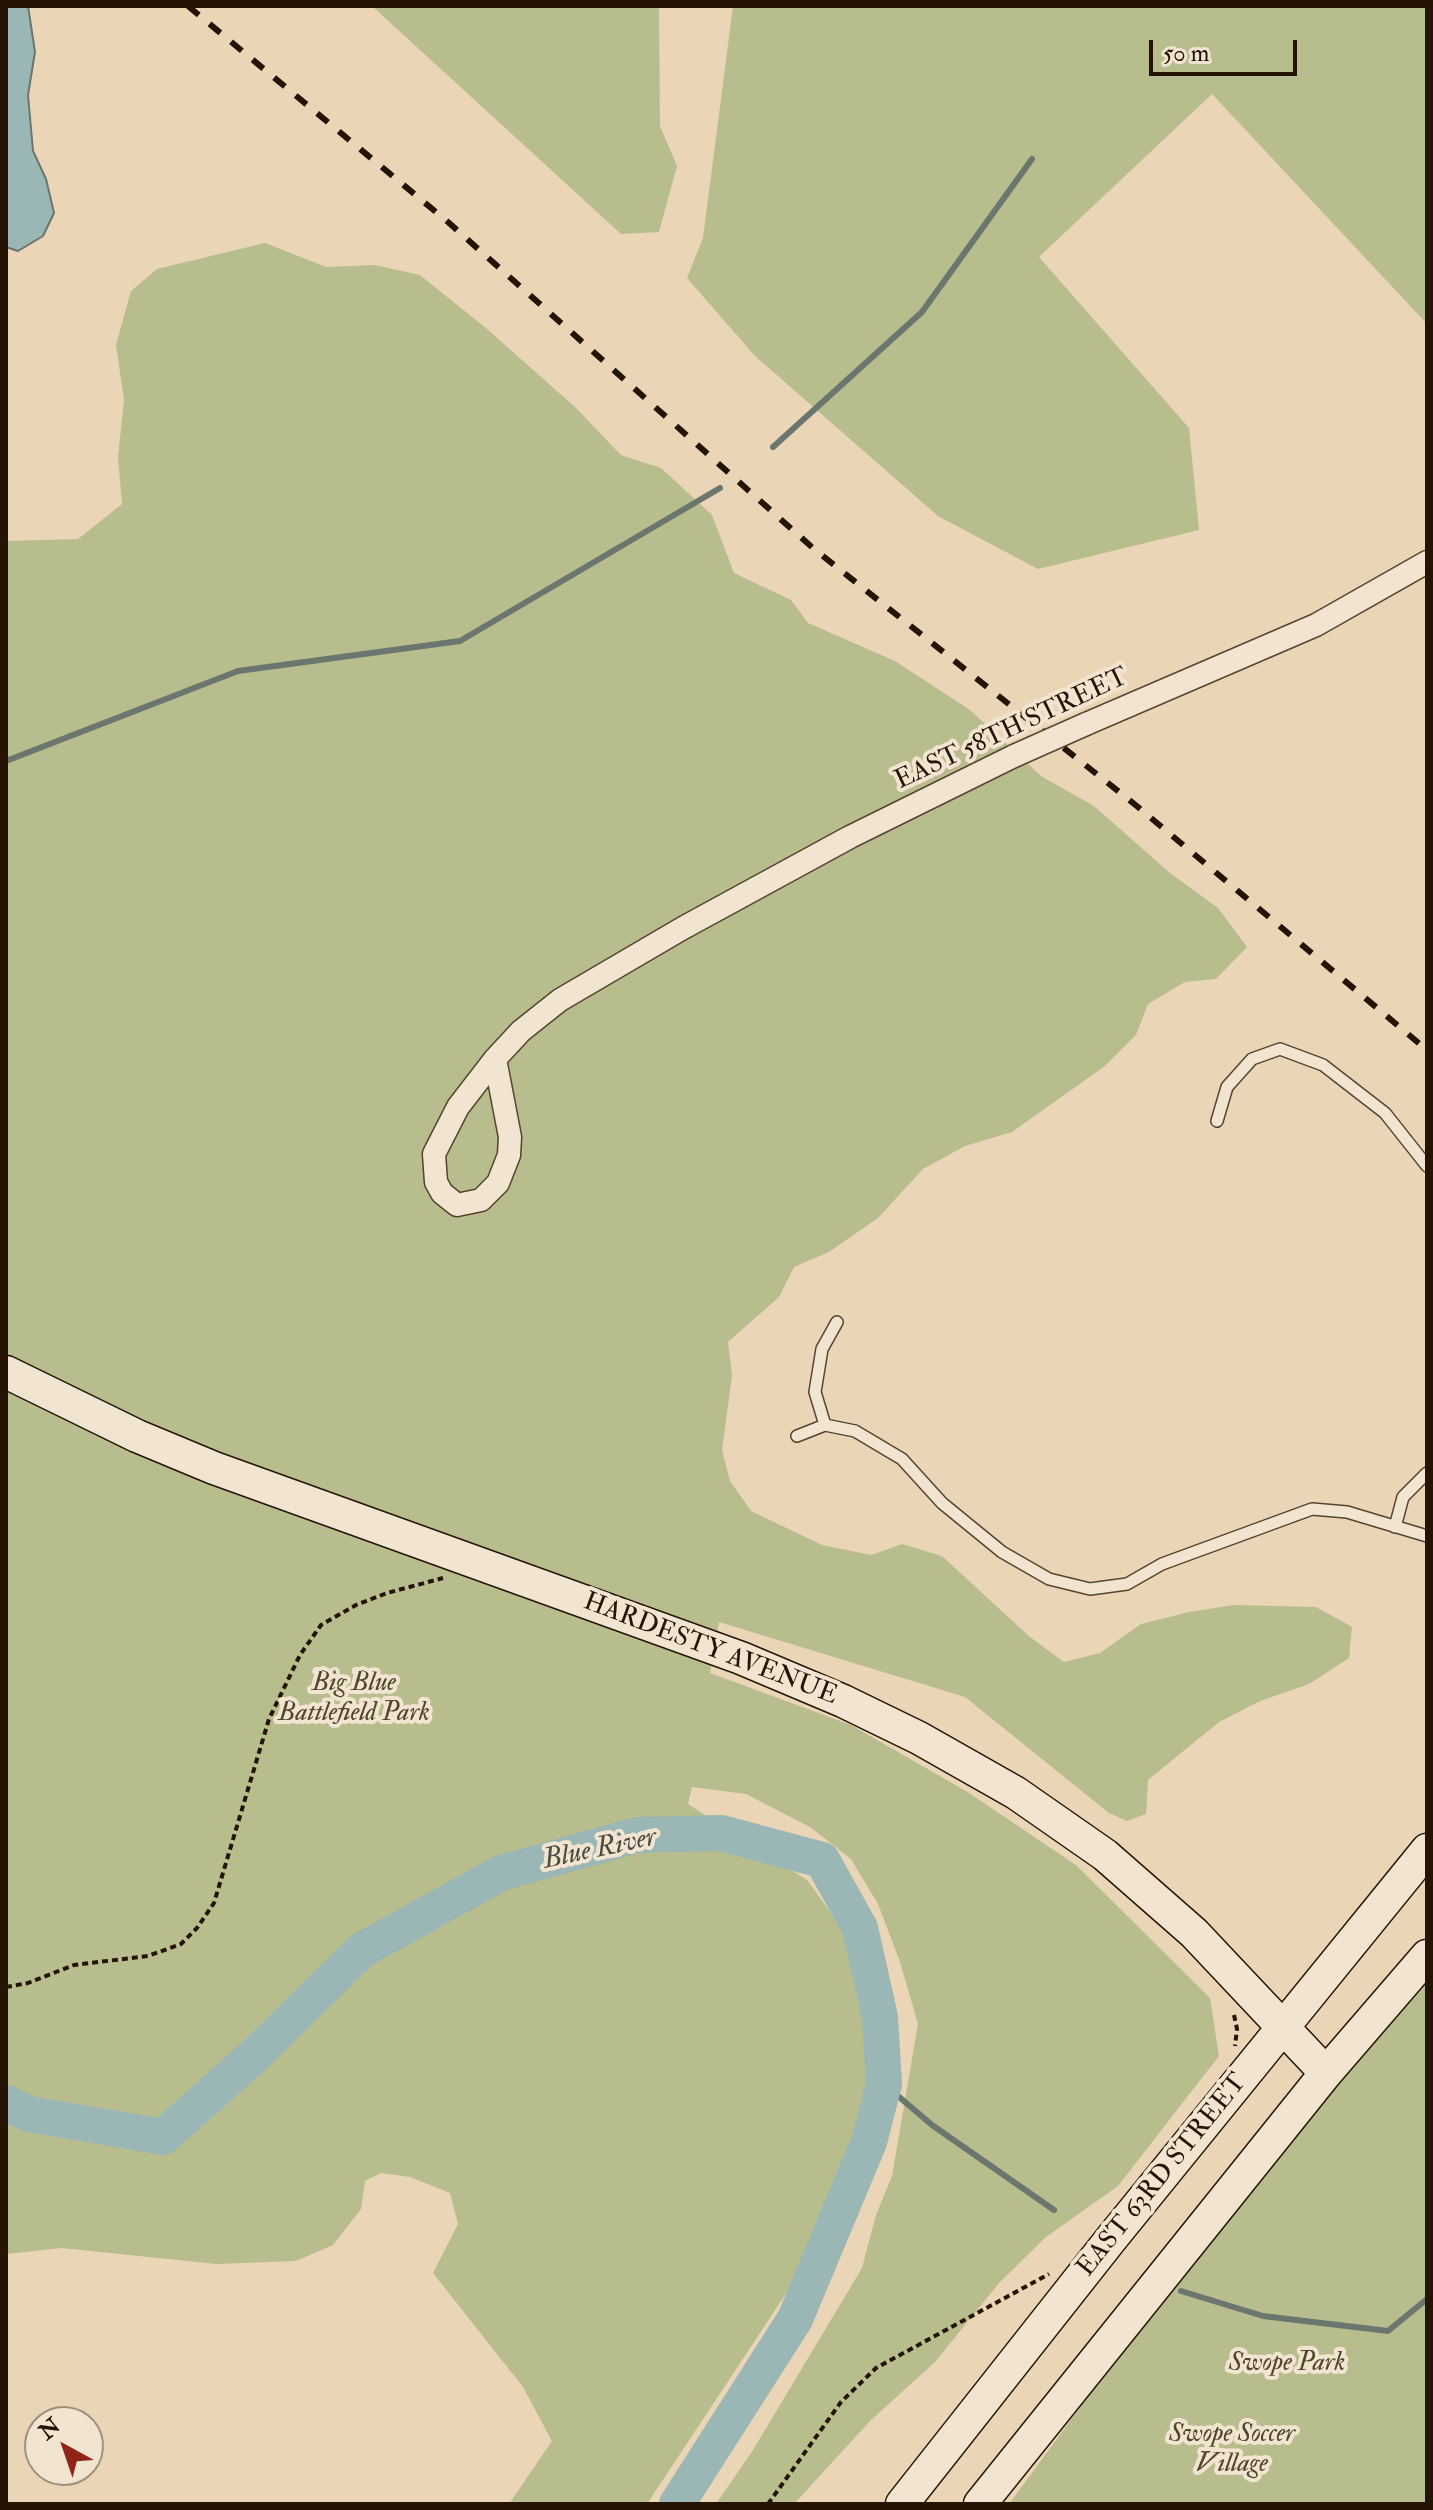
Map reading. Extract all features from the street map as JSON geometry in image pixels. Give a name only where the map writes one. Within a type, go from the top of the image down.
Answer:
[{"type":"main road","name":"HARDESTY AVENUE","points":[[6,1372],[137,1436],[214,1468],[741,1658],[843,1701],[919,1738],[1016,1793],[1105,1855],[1194,1933],[1326,2073]]},
{"type":"main road","name":"EAST 63RD STREET","points":[[902,2504],[1427,1850]]},
{"type":"main road","points":[[980,2504],[1326,2073],[1427,1956]]},
{"type":"street","name":"EAST 58TH STREET","points":[[495,1059],[510,1137],[509,1155],[498,1183],[481,1200],[457,1205],[442,1193],[436,1182],[434,1154],[458,1107],[495,1059],[521,1031],[560,1000],[850,837],[1014,756],[1316,625],[1427,562]]},
{"type":"lane","points":[[1217,1121],[1227,1087],[1252,1059],[1280,1049],[1323,1065],[1385,1113],[1427,1166]]},
{"type":"lane","points":[[825,1425],[815,1392],[822,1349],[837,1322]]},
{"type":"lane","points":[[797,1436],[825,1425],[855,1431],[902,1459],[942,1503],[1002,1552],[1049,1579],[1090,1589],[1127,1584],[1162,1564],[1312,1509],[1347,1512],[1427,1536]]},
{"type":"lane","points":[[1395,1527],[1403,1497],[1427,1473]]},
{"type":"path","points":[[6,1987],[28,1983],[74,1965],[148,1956],[181,1944],[197,1928],[214,1903],[269,1719],[300,1655],[321,1625],[356,1605],[387,1593],[454,1576]]},
{"type":"path","points":[[1232,2010],[1237,2029],[1235,2046]]},
{"type":"path","points":[[768,2504],[841,2402],[876,2368],[1049,2274]]},
{"type":"green space","points":[[372,6],[659,6],[660,126],[677,166],[659,232],[621,234]]},
{"type":"green space","points":[[733,6],[1427,6],[1427,324],[1212,94],[1039,257],[1189,428],[1199,530],[1038,569],[938,516],[755,356],[687,278],[703,238]]},
{"type":"green space","name":"Big Blue Battlefield Park","points":[[265,243],[326,267],[375,265],[420,275],[575,407],[621,455],[661,468],[712,515],[734,573],[791,600],[808,623],[895,661],[970,710],[1041,776],[1094,806],[1170,873],[1218,908],[1247,947],[1216,979],[1185,982],[1148,1004],[1136,1035],[1105,1066],[1012,1132],[965,1146],[923,1169],[878,1218],[829,1252],[794,1267],[779,1297],[728,1342],[732,1376],[722,1450],[730,1481],[751,1511],[822,1545],[871,1555],[902,1544],[942,1556],[1030,1637],[1064,1662],[1100,1653],[1141,1624],[1234,1605],[1316,1607],[1352,1627],[1349,1658],[1309,1684],[1260,1701],[1219,1722],[1148,1780],[1146,1814],[1127,1821],[1109,1813],[965,1697],[719,1622],[710,1673],[851,1725],[966,1791],[1076,1865],[1210,1998],[1219,2056],[1118,2186],[1046,2237],[999,2283],[935,2362],[870,2421],[794,2504],[716,2504],[753,2450],[862,2268],[876,2215],[892,2176],[918,2024],[900,1962],[878,1904],[851,1859],[810,1827],[746,1794],[692,1787],[688,1804],[807,1880],[882,1982],[888,2057],[787,2292],[647,2504],[509,2504],[552,2441],[523,2387],[433,2273],[458,2224],[450,2193],[410,2177],[381,2173],[365,2181],[361,2209],[333,2245],[296,2261],[216,2264],[62,2248],[6,2254],[6,541],[78,539],[122,504],[118,457],[124,400],[116,345],[131,291],[157,269]]},
{"type":"green space","name":"Swope Park","points":[[1427,1956],[1427,2504],[1009,2504],[1326,2073]]},
{"type":"water","points":[[6,6],[28,6],[35,52],[28,95],[33,151],[46,179],[54,213],[43,236],[18,251],[6,247]]},
{"type":"waterway","points":[[773,447],[922,312],[1032,159]]},
{"type":"waterway","points":[[6,761],[238,671],[460,641],[720,488]]},
{"type":"waterway","name":"Blue River","points":[[6,2103],[29,2114],[163,2137],[256,2054],[362,1950],[501,1873],[637,1835],[721,1833],[822,1860],[860,1928],[880,2017],[884,2084],[869,2142],[795,2319],[677,2504]]},
{"type":"waterway","points":[[884,2084],[932,2125],[1054,2210]]},
{"type":"waterway","points":[[1181,2291],[1263,2316],[1388,2331],[1427,2299]]},
{"type":"railway","points":[[188,6],[448,222],[814,549],[1138,807],[1427,1050]]},
{"type":"park label","name":"Swope Soccer Village","points":[[1232,2450]]}]
